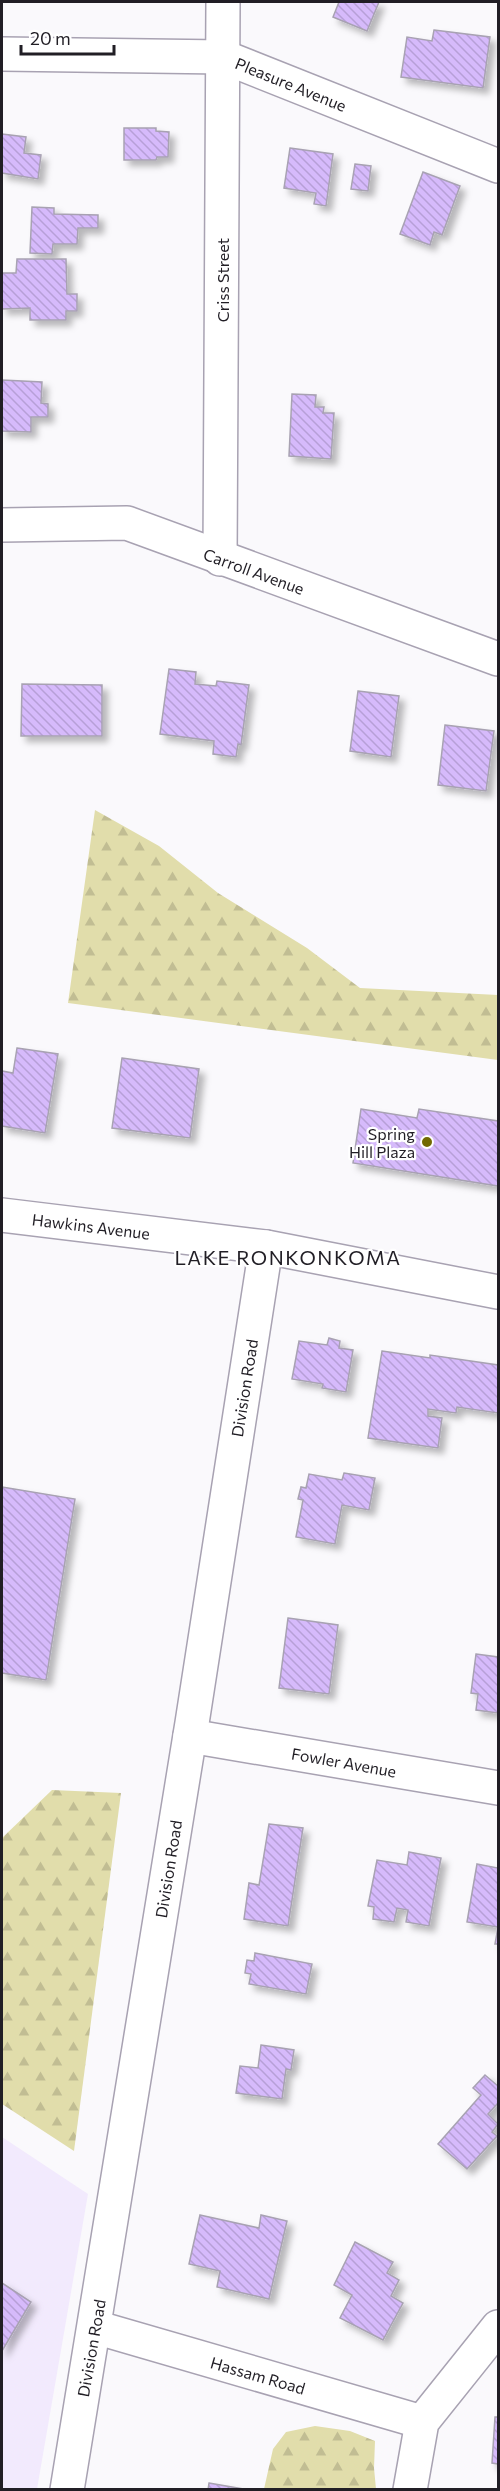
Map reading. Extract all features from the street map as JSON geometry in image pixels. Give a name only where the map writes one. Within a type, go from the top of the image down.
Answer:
[{"type":"street","name":"Criss Street","points":[[220,559],[223,2]]},
{"type":"street","name":"Pleasure Avenue","points":[[2,54],[224,57],[498,166]]},
{"type":"street","name":"Carroll Avenue","points":[[2,525],[127,523],[498,659]]},
{"type":"street","name":"Hawkins Avenue","points":[[2,1215],[266,1247],[498,1292]]},
{"type":"street","name":"Division Road","points":[[67,2490],[190,1736],[266,1247]]},
{"type":"street","name":"Fowler Avenue","points":[[190,1736],[498,1788]]},
{"type":"street","name":"Hassam Road","points":[[95,2327],[422,2422]]},
{"type":"street","points":[[410,2490],[422,2422],[498,2327]]},
{"type":"shaded area","points":[[2,2137],[88,2194],[37,2489],[2,2489]]},
{"type":"green space","points":[[95,810],[159,846],[218,893],[307,948],[360,988],[498,995],[498,1060],[68,1003]]},
{"type":"green space","points":[[52,1790],[121,1793],[74,2151],[2,2104],[2,1838]]},
{"type":"green space","points":[[315,2426],[350,2431],[375,2441],[376,2489],[264,2489],[273,2449],[286,2432]]},
{"type":"building","points":[[339,2],[379,2],[367,31],[333,17]]},
{"type":"building","points":[[434,30],[490,37],[483,88],[401,77],[407,37],[432,41]]},
{"type":"building","points":[[124,128],[156,128],[156,131],[169,132],[168,157],[157,157],[156,160],[124,160]]},
{"type":"building","points":[[2,134],[26,137],[24,153],[41,155],[38,179],[2,173]]},
{"type":"building","points":[[290,148],[333,154],[326,206],[314,204],[316,193],[284,188]]},
{"type":"building","points":[[355,164],[371,166],[368,191],[351,189]]},
{"type":"building","points":[[423,172],[460,186],[442,235],[434,232],[430,245],[400,234]]},
{"type":"building","points":[[32,207],[54,208],[54,214],[98,215],[98,228],[78,228],[77,244],[53,244],[52,254],[30,253]]},
{"type":"building","points":[[17,259],[66,259],[67,294],[77,294],[77,311],[66,311],[66,320],[30,320],[30,308],[2,309],[2,273],[16,273]]},
{"type":"building","points":[[2,380],[42,382],[41,403],[48,404],[48,417],[31,417],[31,432],[2,431]]},
{"type":"building","points":[[292,394],[316,395],[315,407],[324,407],[323,413],[334,413],[331,459],[289,456]]},
{"type":"building","points":[[169,669],[196,672],[195,684],[216,686],[217,681],[249,685],[241,745],[238,744],[236,757],[213,754],[214,741],[160,734]]},
{"type":"building","points":[[22,684],[102,685],[102,736],[21,736]]},
{"type":"building","points":[[358,691],[399,696],[391,757],[350,751]]},
{"type":"building","points":[[445,725],[494,731],[486,791],[438,785]]},
{"type":"building","points":[[17,1048],[58,1054],[45,1133],[2,1126],[2,1071],[13,1073]]},
{"type":"building","points":[[122,1058],[199,1069],[190,1138],[112,1128]]},
{"type":"building","name":"Spring Hill Plaza","points":[[361,1109],[417,1118],[419,1109],[498,1121],[498,1186],[353,1163]]},
{"type":"building","points":[[329,1338],[340,1341],[339,1348],[353,1350],[346,1392],[322,1388],[323,1384],[292,1379],[299,1341],[327,1345]]},
{"type":"building","points":[[382,1351],[498,1365],[498,1413],[457,1407],[456,1413],[428,1409],[428,1416],[442,1418],[438,1448],[368,1438]]},
{"type":"building","points":[[344,1473],[375,1478],[369,1510],[342,1505],[335,1544],[296,1537],[303,1500],[298,1499],[301,1487],[306,1488],[309,1474],[342,1480]]},
{"type":"building","points":[[2,1487],[75,1499],[46,1680],[2,1673]]},
{"type":"building","points":[[288,1618],[338,1625],[329,1694],[279,1688]]},
{"type":"building","points":[[476,1654],[498,1657],[498,1713],[476,1710],[478,1694],[471,1693]]},
{"type":"building","points":[[269,1824],[303,1828],[288,1926],[244,1919],[249,1883],[259,1885]]},
{"type":"building","points":[[409,1852],[441,1858],[429,1926],[406,1922],[408,1910],[397,1908],[394,1922],[373,1919],[374,1907],[368,1906],[377,1860],[407,1865]]},
{"type":"building","points":[[477,1864],[498,1868],[498,1927],[467,1922]]},
{"type":"building","points":[[498,1927],[498,1944],[495,1944]]},
{"type":"building","points":[[255,1953],[312,1964],[306,1994],[249,1984],[251,1974],[245,1973],[247,1960],[254,1961]]},
{"type":"building","points":[[261,2045],[294,2050],[291,2070],[286,2069],[282,2099],[236,2093],[240,2066],[258,2068]]},
{"type":"building","points":[[485,2075],[498,2086],[498,2103],[488,2114],[498,2124],[492,2132],[497,2136],[467,2169],[438,2144],[481,2095],[473,2088]]},
{"type":"building","points":[[200,2215],[259,2228],[261,2215],[287,2221],[269,2299],[217,2287],[220,2271],[189,2264]]},
{"type":"building","points":[[355,2242],[393,2262],[387,2273],[399,2280],[391,2296],[403,2303],[383,2340],[340,2318],[352,2295],[334,2285]]},
{"type":"building","points":[[2,2283],[31,2302],[2,2351]]},
{"type":"building","points":[[495,2417],[498,2417],[498,2464],[492,2463]]},
{"type":"building","points":[[209,2483],[243,2489],[243,2490],[208,2490]]},
{"type":"place","name":"Spring Hill Plaza","points":[[427,1142]]},
{"type":"district","name":"LAKE RONKONKOMA","points":[[288,1257]]}]
